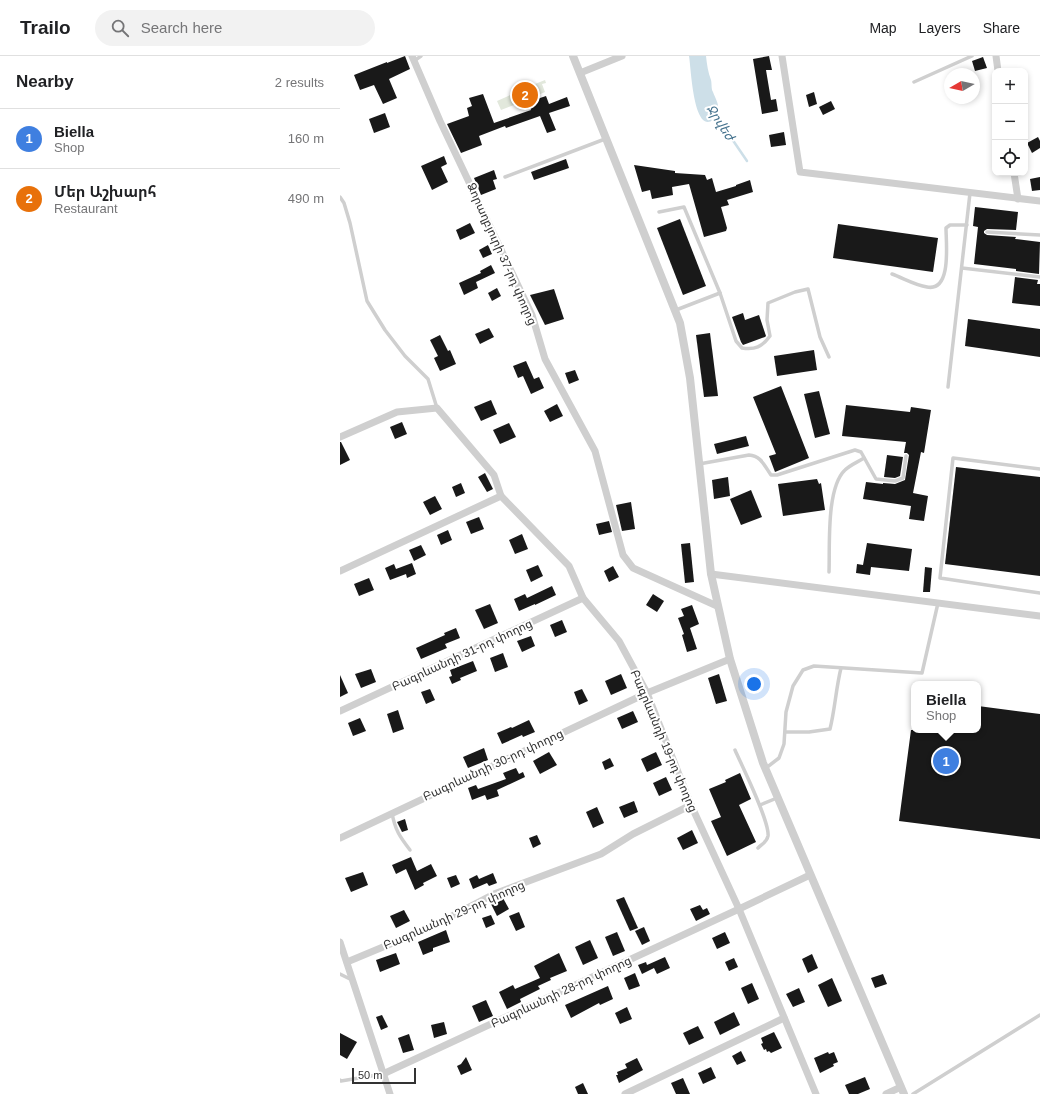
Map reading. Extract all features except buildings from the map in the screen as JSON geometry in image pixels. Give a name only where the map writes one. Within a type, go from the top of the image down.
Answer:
[{"type":"street","points":[[573,56],[680,323],[689,371],[711,574],[730,659],[765,768],[902,1091],[886,1094]]},
{"type":"street","points":[[580,74],[622,56]]},
{"type":"street","points":[[782,56],[800,172],[1040,201]]},
{"type":"street","points":[[996,56],[998,68]]},
{"type":"street","name":"Ձորաղբյուրի 37-րդ փողոց","points":[[413,58],[440,121],[532,316],[545,359],[595,451],[623,555],[633,568],[717,606]]},
{"type":"street","points":[[1014,176],[1018,198]]},
{"type":"street","points":[[340,438],[397,412],[437,408]]},
{"type":"street","name":"Բագրևանդի 19-րդ փողոց","points":[[437,408],[494,475],[501,496],[570,566],[583,598],[620,641],[647,693],[691,806],[739,909],[816,1094]]},
{"type":"street","points":[[340,571],[501,496]]},
{"type":"street","points":[[711,574],[1040,616]]},
{"type":"street","name":"Բագրևանդի 31-րդ փողոց","points":[[340,711],[583,598]]},
{"type":"street","name":"Բագրևանդի 30-րդ փողոց","points":[[340,838],[647,693],[730,659]]},
{"type":"street","name":"Բագրևանդի 29-րդ փողոց","points":[[347,962],[431,927],[494,894],[601,854],[633,834],[691,806]]},
{"type":"street","name":"Բագրևանդի 28-րդ փողոց","points":[[383,1074],[810,875]]},
{"type":"street","points":[[340,942],[390,1094]]},
{"type":"street","points":[[625,1094],[784,1018]]},
{"type":"lane","points":[[413,58],[421,56]]},
{"type":"lane","points":[[914,82],[972,56]]},
{"type":"lane","points":[[505,177],[606,138]]},
{"type":"lane","points":[[948,387],[970,193]]},
{"type":"lane","points":[[340,197],[344,203],[350,223],[367,301],[385,330],[405,356],[428,379],[437,408]]},
{"type":"lane","points":[[659,212],[684,207],[720,293],[736,341],[742,348],[751,350],[764,344],[770,336],[767,320],[768,303],[795,292],[808,289],[820,337],[829,357]]},
{"type":"lane","points":[[892,274],[928,288],[937,286],[940,284],[946,272],[946,228],[950,225],[967,225]]},
{"type":"lane","points":[[987,232],[1040,235]]},
{"type":"lane","points":[[962,268],[1040,277]]},
{"type":"lane","points":[[675,311],[720,293]]},
{"type":"lane","points":[[699,464],[748,454],[755,455],[760,458],[771,475],[776,475],[855,450],[860,452],[876,479],[895,481],[903,478],[906,456]]},
{"type":"lane","points":[[829,572],[831,502],[835,484],[845,470],[864,458]]},
{"type":"lane","points":[[1040,469],[953,458],[940,578],[1040,593]]},
{"type":"lane","points":[[765,768],[779,758],[784,744],[786,712],[793,686],[803,670],[814,666],[922,673],[938,603]]},
{"type":"lane","points":[[785,732],[809,732],[830,729],[836,687],[841,668]]},
{"type":"lane","points":[[735,750],[760,806],[768,836],[766,841],[758,848]]},
{"type":"lane","points":[[760,806],[777,798]]},
{"type":"lane","points":[[392,813],[398,835],[410,850]]},
{"type":"lane","points":[[340,974],[353,981]]},
{"type":"lane","points":[[913,1094],[1040,1015]]},
{"type":"lane","points":[[340,1081],[383,1074]]},
{"type":"shaded area","points":[[689,56],[706,56],[712,89],[718,105],[717,114],[713,120],[706,122],[701,117],[697,109],[692,84]]},
{"type":"shaded area","points":[[545,80],[546,83],[542,84],[545,92],[531,98],[530,91],[525,88]]},
{"type":"shaded area","points":[[517,92],[518,99],[522,102],[501,110],[497,101]]},
{"type":"waterway","name":"Ջրվեժ","points":[[715,114],[747,161]]},
{"type":"place","name":"Մեր Աշխարհ","points":[[525,95]]},
{"type":"place","name":"Biella","points":[[946,761]]}]
